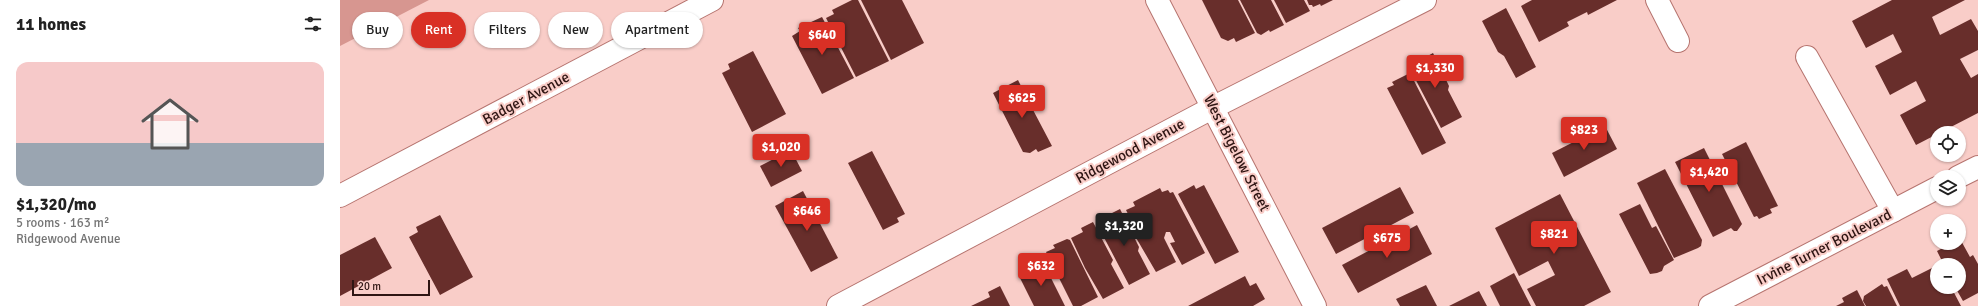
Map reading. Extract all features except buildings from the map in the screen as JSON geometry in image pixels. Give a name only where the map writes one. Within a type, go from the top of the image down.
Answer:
[{"type":"street","name":"Badger Avenue","points":[[340,196],[712,0]]},
{"type":"street","name":"West Bigelow Street","points":[[1157,0],[1214,107],[1315,306]]},
{"type":"street","name":"Ridgewood Avenue","points":[[838,306],[1214,107],[1425,0]]},
{"type":"street","points":[[1657,0],[1678,41]]},
{"type":"street","points":[[1807,57],[1893,212]]},
{"type":"street","points":[[1966,173],[1978,167]]},
{"type":"street","name":"Irvine Turner Boulevard","points":[[1710,306],[1930,192]]},
{"type":"shaded area","points":[[340,0],[429,0],[403,13],[403,12],[352,12],[352,40],[340,46]]}]
